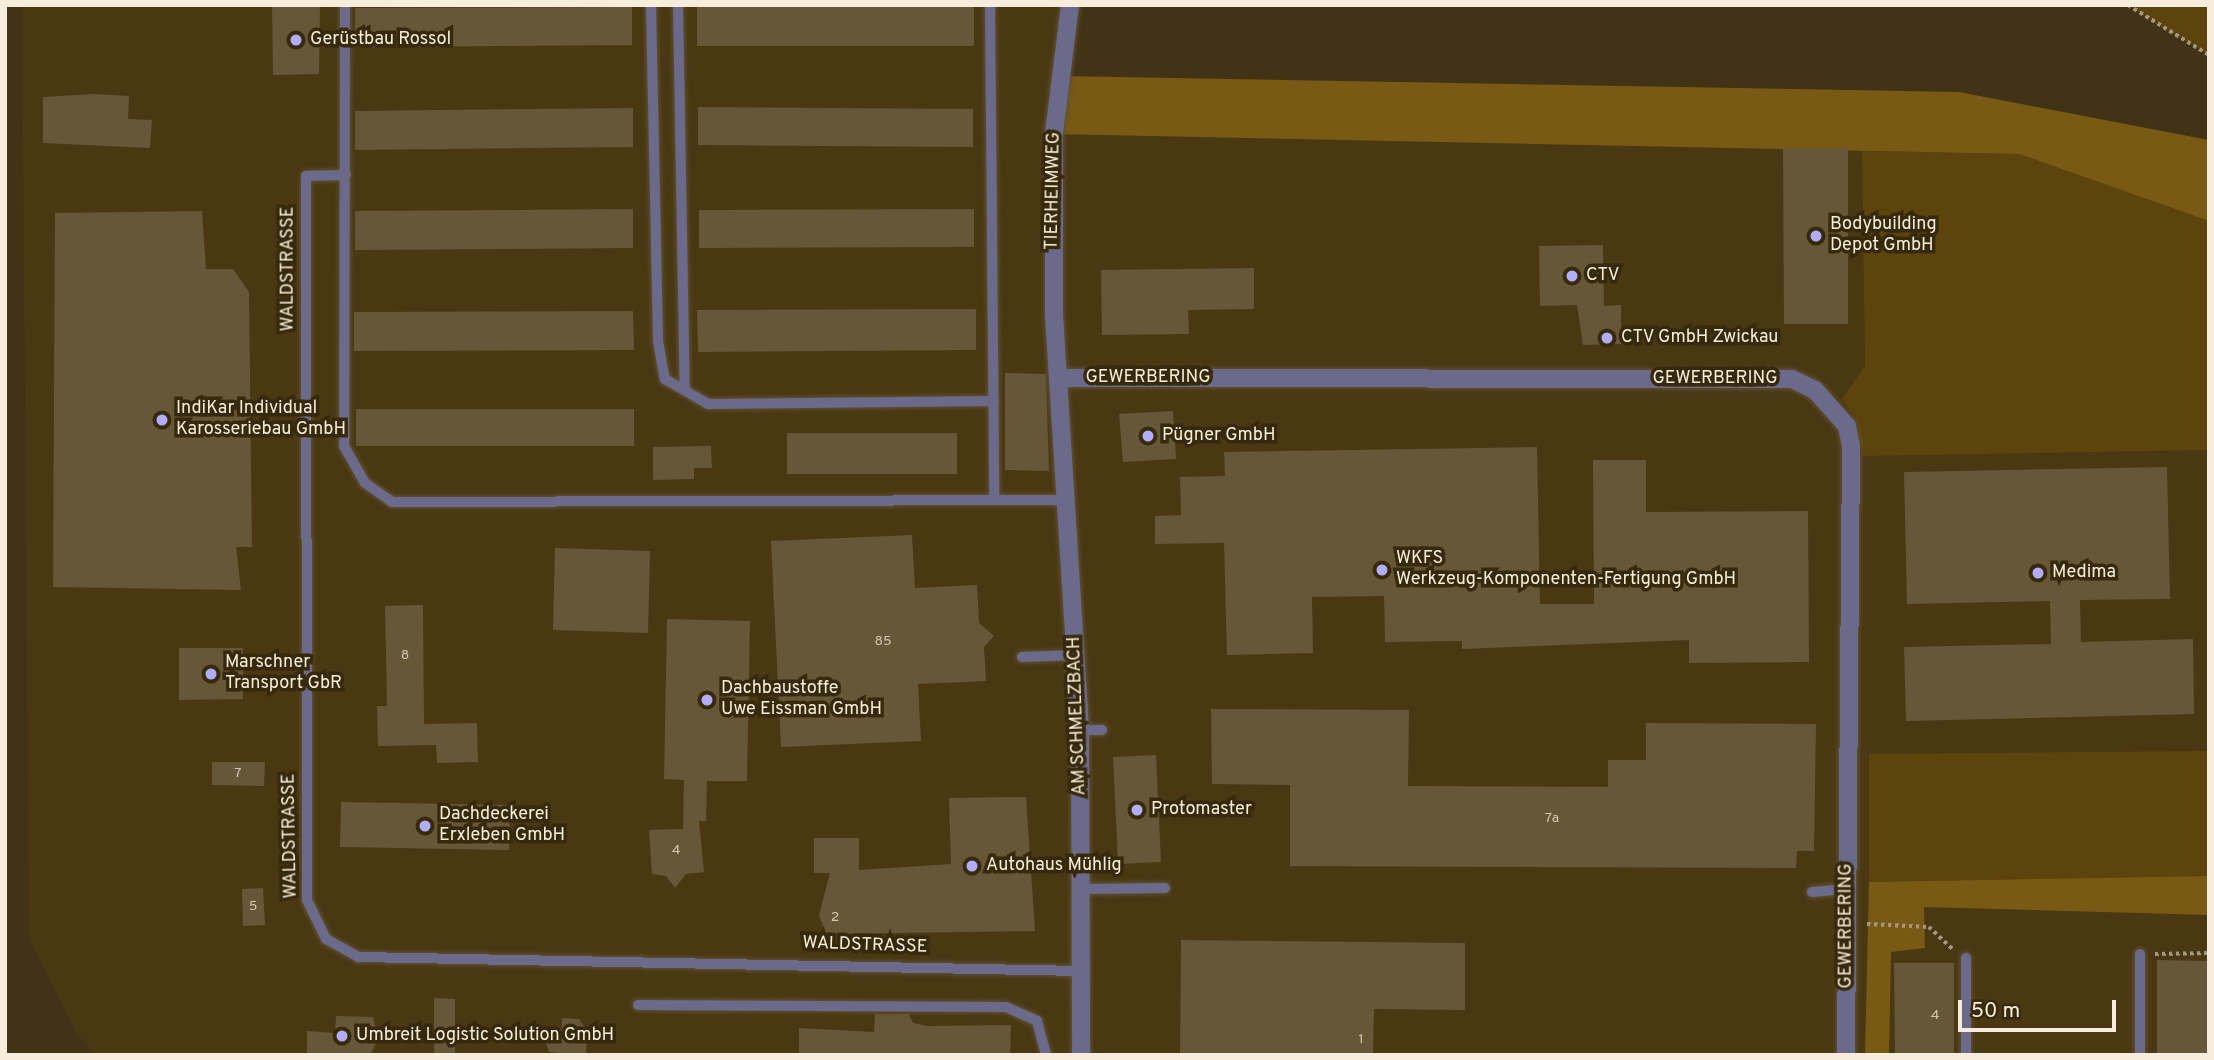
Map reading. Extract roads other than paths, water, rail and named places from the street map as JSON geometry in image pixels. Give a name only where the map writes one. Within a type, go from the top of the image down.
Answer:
[{"type":"street","name":"TIERHEIMWEG","points":[[1062,377],[1054,315],[1053,165],[1070,5]]},
{"type":"street","name":"AM SCHMELZBACH","points":[[1062,377],[1080,730],[1083,889],[1081,1055]]},
{"type":"street","name":"GEWERBERING","points":[[1062,377],[1792,379],[1815,390],[1847,426],[1851,446],[1846,1055]]},
{"type":"lane","points":[[345,5],[344,446],[365,483],[392,502],[994,498],[1067,500]]},
{"type":"lane","points":[[651,5],[658,341],[665,379],[708,404],[994,401]]},
{"type":"lane","points":[[678,5],[685,390]]},
{"type":"lane","points":[[990,5],[994,498]]},
{"type":"lane","name":"WALDSTRASSE","points":[[346,175],[306,176],[307,900],[326,939],[359,957],[1083,971]]},
{"type":"lane","points":[[1022,657],[1076,654]]},
{"type":"lane","points":[[1080,730],[1102,730]]},
{"type":"lane","points":[[1083,889],[1165,888]]},
{"type":"lane","points":[[1812,892],[1848,889]]},
{"type":"lane","points":[[2140,954],[2140,1055]]},
{"type":"lane","points":[[1966,958],[1966,1055]]},
{"type":"lane","points":[[638,1005],[1006,1007],[1038,1021],[1046,1055]]},
{"type":"place","name":"Gerüstbau Rossol","points":[[296,40]]},
{"type":"place","name":"Bodybuilding Depot GmbH","points":[[1816,236]]},
{"type":"place","name":"CTV","points":[[1572,276]]},
{"type":"place","name":"CTV GmbH Zwickau","points":[[1607,338]]},
{"type":"place","name":"IndiKar Individual Karosseriebau GmbH","points":[[162,420]]},
{"type":"place","name":"Pügner GmbH","points":[[1148,436]]},
{"type":"place","name":"WKFS Werkzeug-Komponenten-Fertigung GmbH","points":[[1382,570]]},
{"type":"place","name":"Medima","points":[[2038,573]]},
{"type":"place","name":"Marschner Transport GbR","points":[[211,674]]},
{"type":"place","name":"Dachbaustoffe Uwe Eissman GmbH","points":[[707,700]]},
{"type":"place","name":"Protomaster","points":[[1137,810]]},
{"type":"place","name":"Dachdeckerei Erxleben GmbH","points":[[425,826]]},
{"type":"place","name":"Autohaus Mühlig","points":[[972,866]]},
{"type":"place","name":"Umbreit Logistic Solution GmbH","points":[[342,1036]]}]
